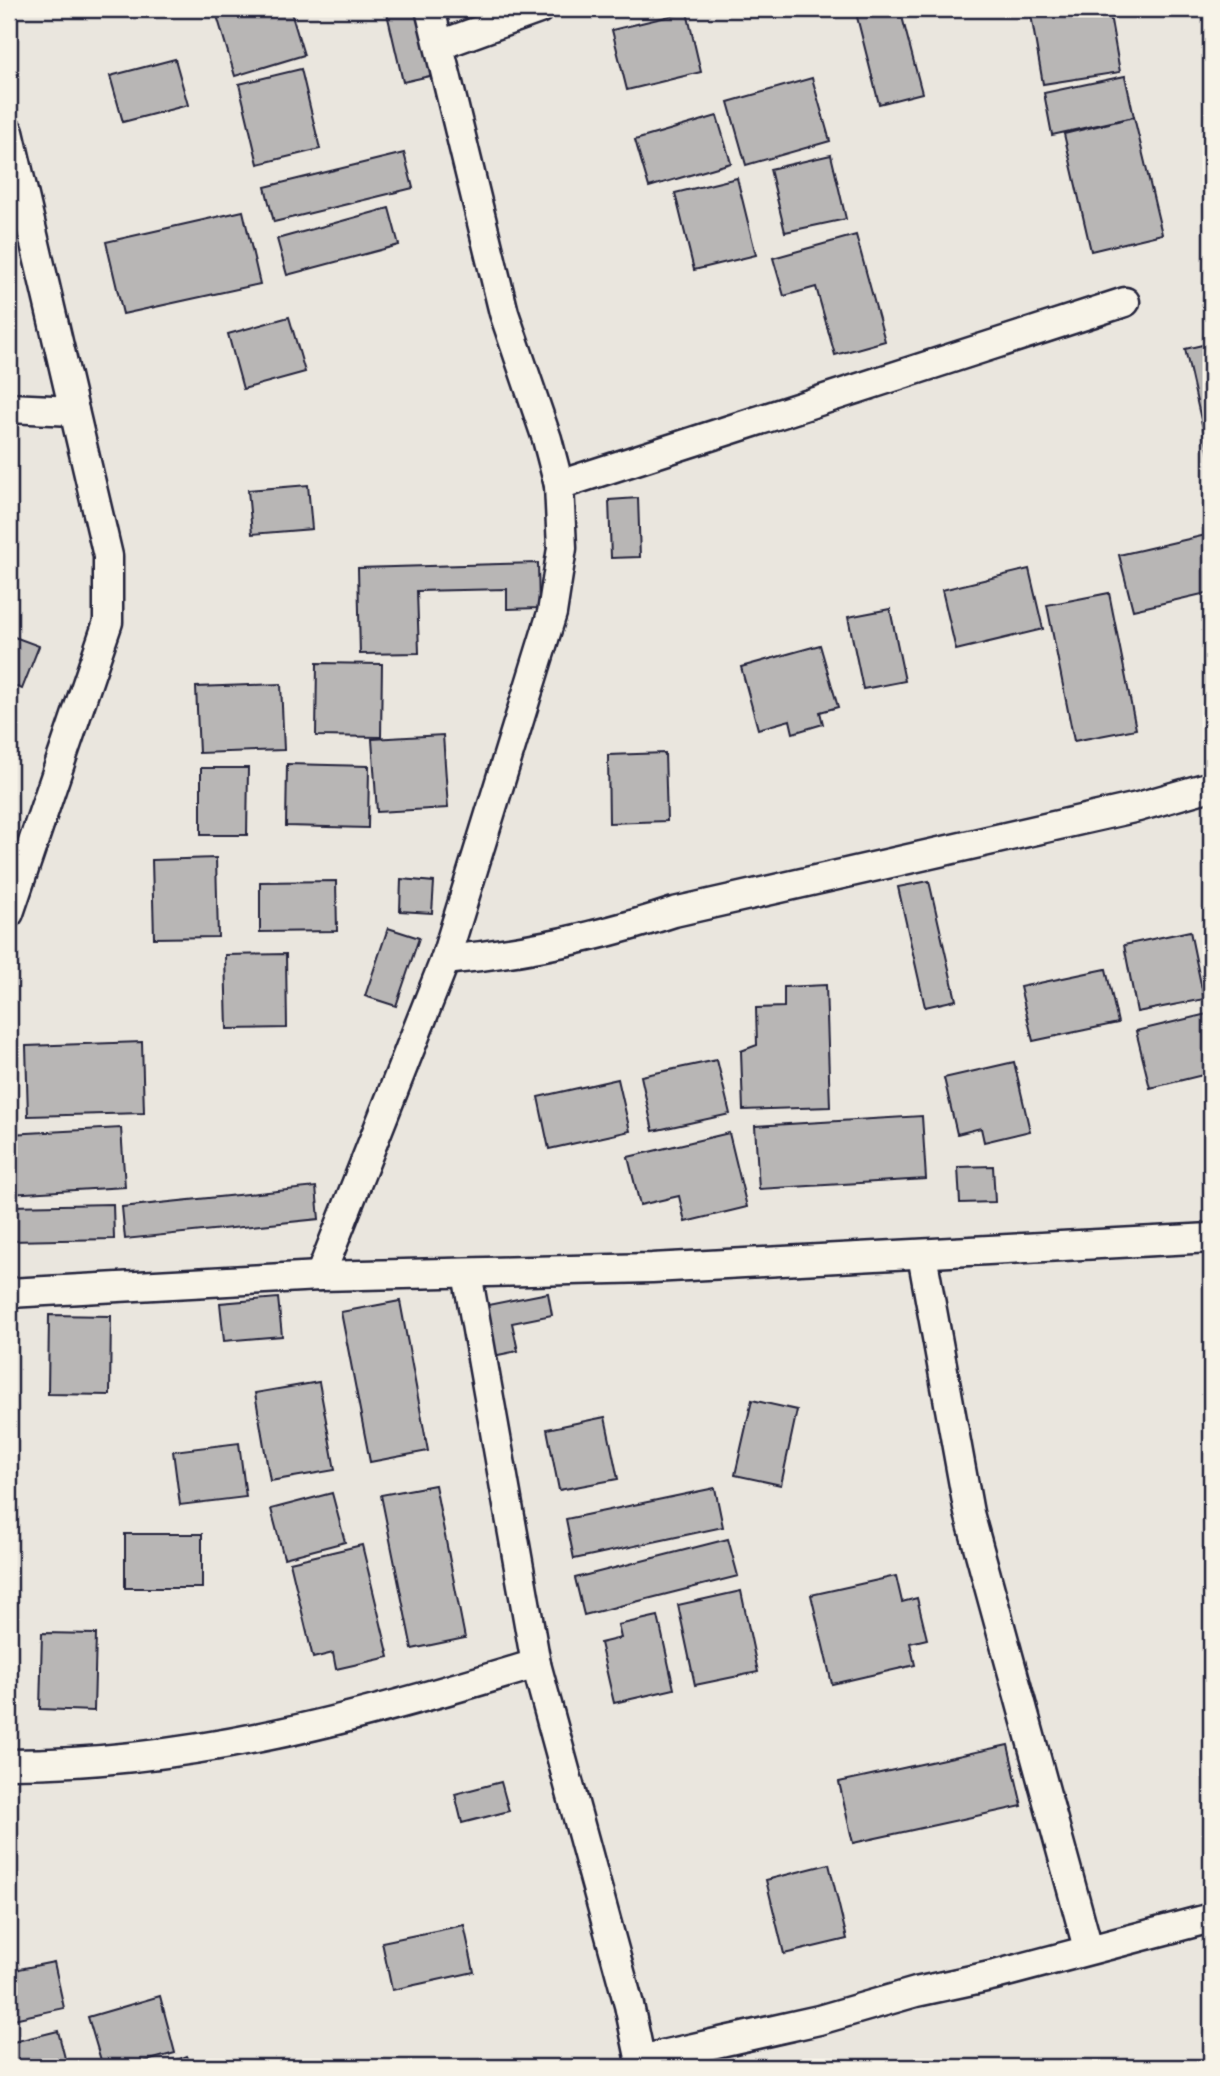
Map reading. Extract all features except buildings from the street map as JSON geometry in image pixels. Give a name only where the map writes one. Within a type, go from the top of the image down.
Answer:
[{"type":"street","points":[[320,1276],[445,960],[552,614],[562,548],[559,485],[547,439],[504,313],[430,9]]},
{"type":"street","points":[[440,45],[539,9]]},
{"type":"street","points":[[9,132],[108,556],[108,622],[16,868],[9,913]]},
{"type":"street","points":[[559,485],[1125,302]]},
{"type":"street","points":[[9,408],[74,411]]},
{"type":"street","points":[[445,960],[479,957],[631,926],[674,912],[1112,813],[1211,786]]},
{"type":"street","points":[[9,1293],[320,1276],[467,1273],[922,1255],[1211,1238]]},
{"type":"street","points":[[922,1255],[969,1513],[1088,1948]]},
{"type":"street","points":[[467,1273],[536,1664],[629,2005],[641,2064],[819,2021],[916,1992],[995,1975],[1088,1948],[1211,1918]]},
{"type":"street","points":[[9,1764],[83,1764],[184,1753],[382,1711],[536,1664]]}]
